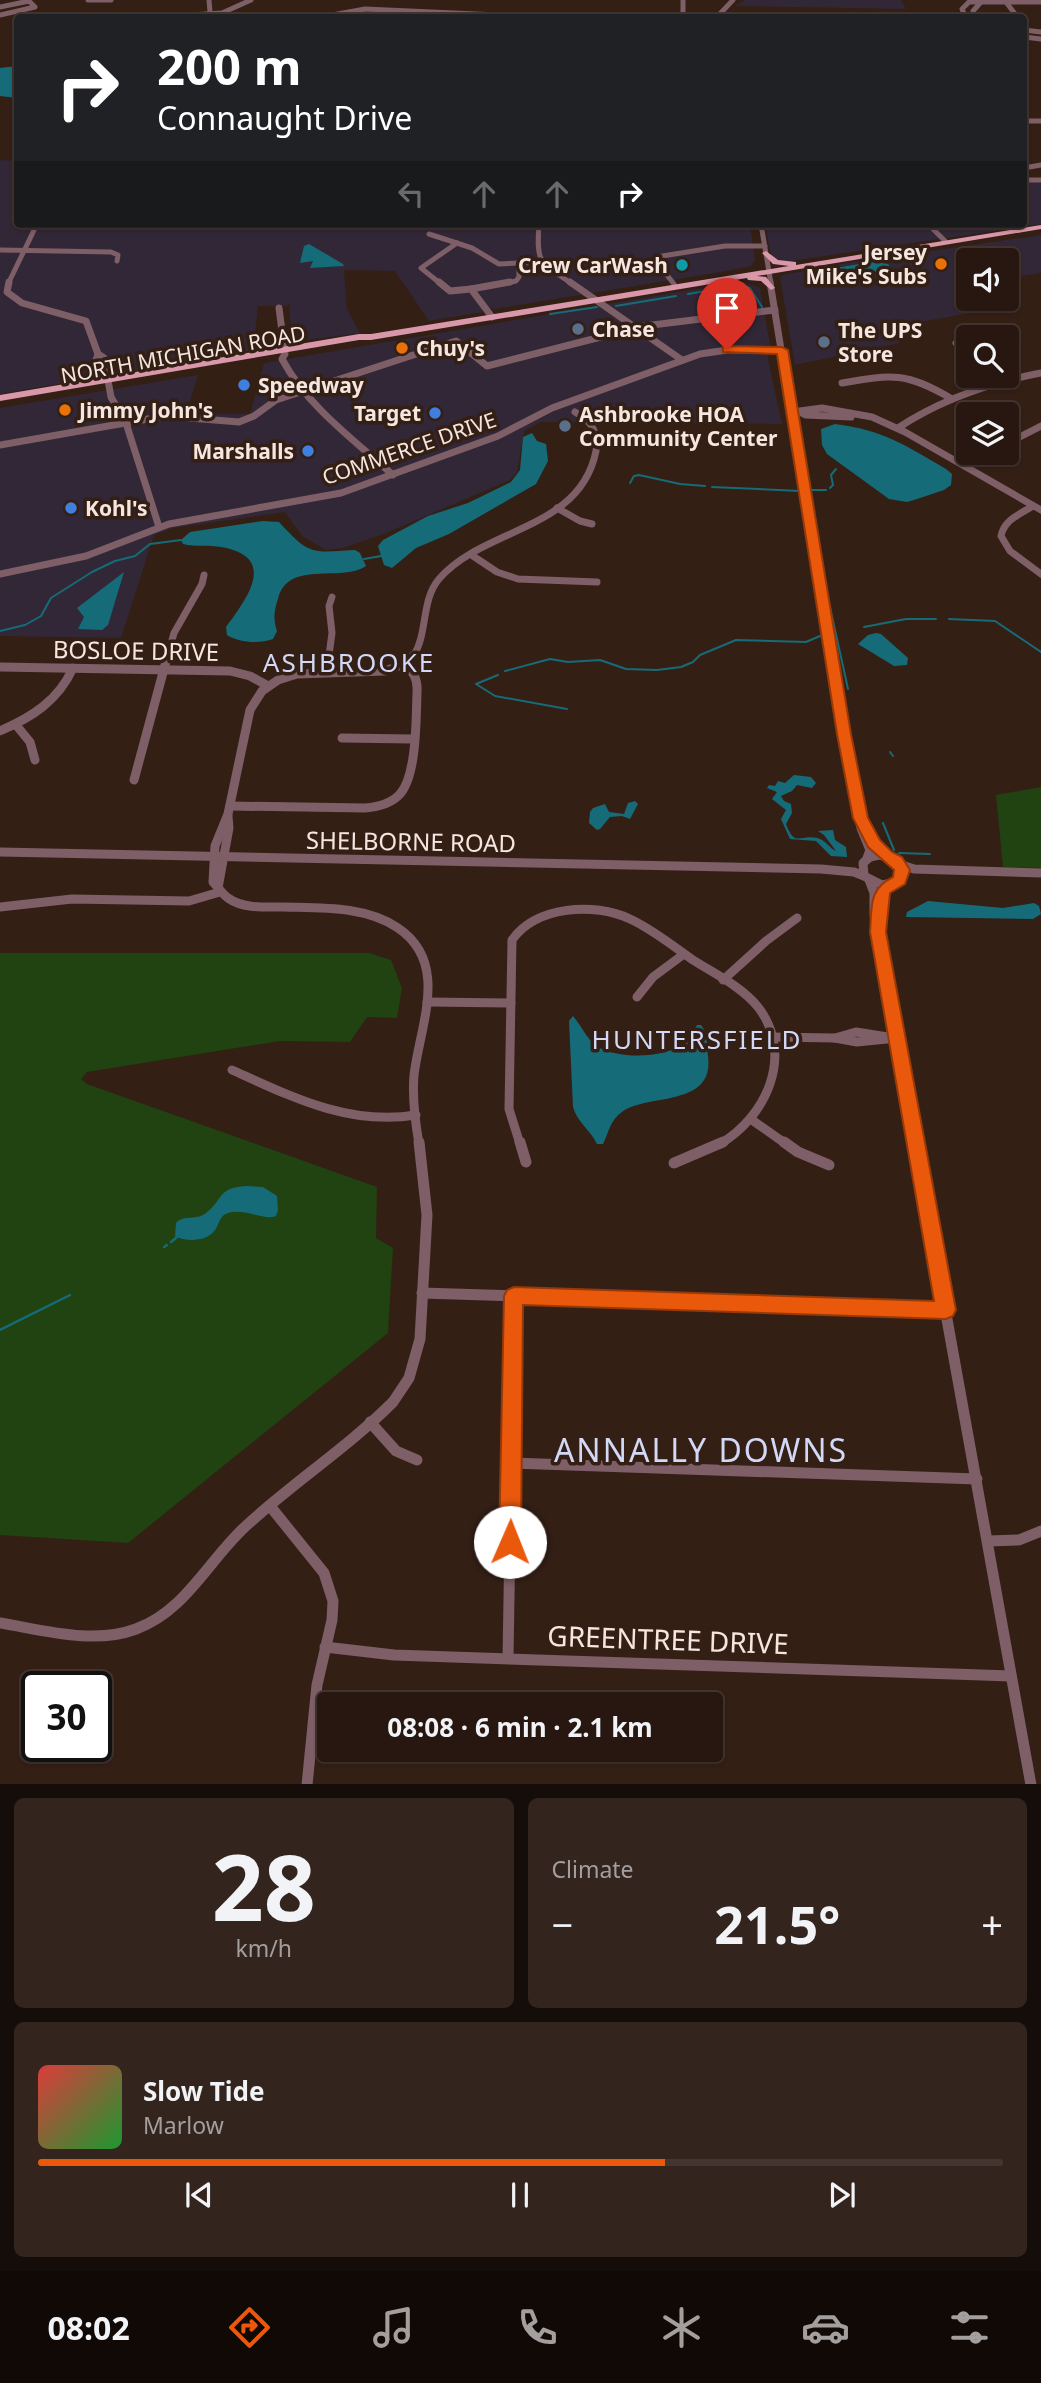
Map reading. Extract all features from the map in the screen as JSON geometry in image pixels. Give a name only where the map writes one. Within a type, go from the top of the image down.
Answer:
[{"type":"main road","name":"NORTH MICHIGAN ROAD","points":[[648,291],[674,284],[1041,227]]},
{"type":"main road","points":[[765,250],[776,262],[796,264]]},
{"type":"main road","name":"NORTH MICHIGAN ROAD","points":[[0,400],[883,251]]},
{"type":"main road","points":[[740,276],[761,278],[771,288]]},
{"type":"street","points":[[88,0],[111,0]]},
{"type":"street","points":[[209,0],[210,12]]},
{"type":"street","points":[[188,14],[229,11],[251,0]]},
{"type":"street","points":[[714,14],[726,0]]},
{"type":"street","points":[[720,14],[733,0]]},
{"type":"street","points":[[0,7],[29,1],[35,7],[0,15]]},
{"type":"street","points":[[974,14],[973,10],[981,2]]},
{"type":"street","points":[[1006,2],[1015,14]]},
{"type":"street","points":[[964,14],[962,9],[967,3],[1041,2]]},
{"type":"street","points":[[338,14],[365,9],[476,14]]},
{"type":"street","points":[[35,228],[7,286],[10,296],[23,303],[73,315],[86,321],[98,354],[96,360],[101,375],[107,381],[126,423],[159,527]]},
{"type":"street","points":[[539,228],[537,253],[541,262],[682,360]]},
{"type":"street","points":[[762,228],[782,350],[796,412],[844,734],[862,834],[870,850],[862,868],[874,891],[874,915],[1031,1784]]},
{"type":"street","points":[[932,228],[945,241]]},
{"type":"street","points":[[429,234],[477,250],[499,264],[541,262]]},
{"type":"street","points":[[457,243],[421,268],[450,291],[516,281],[519,277],[519,264]]},
{"type":"street","points":[[674,284],[654,260],[656,257],[725,246],[765,250]]},
{"type":"street","points":[[0,250],[111,252],[117,254],[117,261]]},
{"type":"street","points":[[471,289],[492,317]]},
{"type":"street","points":[[279,308],[285,368],[291,372],[303,390],[393,475]]},
{"type":"street","points":[[0,445],[172,416],[239,422],[254,416],[276,400],[456,341],[487,366],[637,328],[775,310]]},
{"type":"street","name":"COMMERCE DRIVE","points":[[0,574],[86,556],[159,527],[332,496],[505,434],[555,407],[682,360],[721,350],[782,350]]},
{"type":"street","points":[[1019,376],[1041,373]]},
{"type":"street","points":[[842,383],[890,374],[905,375],[923,381],[952,398]]},
{"type":"street","points":[[898,428],[918,414],[974,388]]},
{"type":"street","points":[[219,890],[229,828],[229,810],[251,707],[268,687],[293,676],[326,672],[372,673],[404,664],[420,647],[427,600],[432,589],[449,571],[557,508],[583,487],[596,459],[597,437],[594,425],[575,412]]},
{"type":"street","points":[[796,412],[880,421],[898,428],[1037,508]]},
{"type":"street","points":[[1019,437],[1041,426]]},
{"type":"street","points":[[1029,432],[1041,439]]},
{"type":"street","points":[[557,508],[580,521],[592,524]]},
{"type":"street","points":[[1037,508],[1008,521],[1002,528],[1001,536],[1011,552],[1041,574]]},
{"type":"street","points":[[472,556],[513,578],[597,582]]},
{"type":"street","points":[[134,780],[174,633],[202,584],[204,575]]},
{"type":"street","points":[[326,672],[331,638],[329,606],[332,597]]},
{"type":"street","points":[[229,810],[365,808],[382,805],[398,796],[406,784],[418,682],[414,673],[404,664]]},
{"type":"street","name":"BOSLOE DRIVE","points":[[0,667],[237,671],[268,687]]},
{"type":"street","points":[[0,731],[51,702],[65,686],[73,667]]},
{"type":"street","points":[[16,724],[30,742],[35,760]]},
{"type":"street","points":[[342,738],[412,739]]},
{"type":"street","points":[[0,1623],[99,1636],[124,1633],[146,1625],[185,1598],[231,1540],[394,1400],[412,1373],[418,1350],[427,1198],[413,1088],[427,1002],[429,974],[424,956],[409,936],[388,922],[358,912],[234,902],[219,890],[211,879],[220,828],[229,810]]},
{"type":"street","points":[[862,824],[874,844],[886,856],[914,869],[1041,873]]},
{"type":"street","name":"SHELBORNE ROAD","points":[[0,852],[821,869],[854,872],[867,878]]},
{"type":"street","points":[[866,859],[886,856]]},
{"type":"street","name":"SHELBORNE ROAD","points":[[821,869],[852,865],[866,859]]},
{"type":"street","points":[[899,864],[903,872],[900,880]]},
{"type":"street","points":[[878,932],[882,892],[889,885],[918,874],[961,871]]},
{"type":"street","points":[[867,878],[889,885]]},
{"type":"street","points":[[0,906],[72,899],[189,901],[219,890]]},
{"type":"street","points":[[526,1162],[509,1110],[512,940],[521,926],[539,915],[559,912],[621,915],[723,980],[758,1007],[772,1037],[773,1074],[766,1095],[752,1120],[719,1147],[674,1163]]},
{"type":"street","points":[[723,980],[766,941],[797,918]]},
{"type":"street","points":[[637,997],[653,977],[684,954]]},
{"type":"street","points":[[427,1002],[511,1003]]},
{"type":"street","points":[[772,1037],[835,1038],[857,1042],[897,1038]]},
{"type":"street","points":[[232,1070],[362,1116],[383,1119],[416,1115]]},
{"type":"street","points":[[752,1120],[797,1152],[829,1166]]},
{"type":"street","points":[[422,1293],[946,1310]]},
{"type":"street","points":[[508,1658],[514,1296]]},
{"type":"street","points":[[370,1422],[396,1451],[417,1460]]},
{"type":"street","points":[[512,1463],[976,1479]]},
{"type":"street","points":[[271,1506],[317,1564],[330,1586],[333,1610],[317,1685],[307,1784]]},
{"type":"street","points":[[988,1541],[1020,1540],[1041,1531]]},
{"type":"street","name":"GREENTREE DRIVE","points":[[324,1647],[378,1654],[1011,1676]]},
{"type":"shaded area","points":[[745,0],[901,0],[906,9],[735,6]]},
{"type":"shaded area","points":[[0,160],[14,161],[14,228],[751,228],[755,261],[751,266],[483,309],[482,312],[429,321],[395,271],[344,270],[347,309],[360,333],[292,342],[289,303],[287,306],[258,306],[253,350],[0,394]]},
{"type":"shaded area","points":[[1027,181],[1041,181],[1041,224],[1027,226]]},
{"type":"shaded area","points":[[766,228],[1014,228],[784,262],[773,258]]},
{"type":"shaded area","points":[[1041,235],[1041,273],[1019,276],[1019,248],[956,248],[956,311],[982,311],[897,326],[900,343],[795,365],[780,277],[841,264]]},
{"type":"shaded area","points":[[743,281],[760,288],[770,345],[768,360],[782,424],[541,422],[524,431],[517,472],[510,480],[386,533],[343,548],[326,550],[302,536],[285,512],[173,528],[154,535],[121,638],[0,636],[0,408],[198,375],[186,414],[250,414],[264,363]]},
{"type":"green space","points":[[1041,787],[1041,868],[1003,867],[996,795]]},
{"type":"green space","points":[[0,953],[369,953],[391,960],[402,988],[397,1018],[367,1017],[350,1042],[280,1041],[87,1072],[81,1079],[87,1084],[377,1187],[376,1238],[393,1248],[388,1333],[128,1543],[0,1535]]},
{"type":"water","points":[[14,66],[14,98],[0,96],[0,68]]},
{"type":"water","points":[[309,244],[344,266],[310,268],[313,261],[300,263],[304,246]]},
{"type":"water","points":[[883,260],[889,265],[887,270],[854,275],[818,271]]},
{"type":"water","points":[[835,424],[867,430],[906,446],[952,474],[951,485],[944,490],[907,502],[889,499],[827,454],[822,445],[821,429]]},
{"type":"water","points":[[532,433],[537,441],[546,444],[548,461],[536,484],[449,534],[416,548],[392,568],[384,565],[378,546],[383,540],[428,516],[468,503],[511,482],[520,470],[523,437]]},
{"type":"water","points":[[263,521],[279,522],[298,541],[313,550],[355,550],[360,553],[366,566],[355,571],[304,575],[292,579],[278,599],[274,615],[277,631],[273,639],[250,642],[227,635],[226,627],[243,603],[253,580],[253,569],[249,560],[238,552],[221,547],[188,545],[181,540],[190,532]]},
{"type":"water","points":[[124,572],[108,625],[102,630],[78,629],[84,617],[77,608]]},
{"type":"water","points":[[881,634],[908,658],[907,665],[894,666],[858,644],[868,635]]},
{"type":"water","points":[[794,775],[811,777],[816,783],[812,788],[797,785],[792,791],[781,796],[791,804],[792,813],[786,824],[792,836],[820,839],[836,851],[818,831],[833,830],[835,840],[846,847],[847,857],[831,856],[816,841],[790,839],[781,819],[786,810],[772,799],[777,792],[767,788],[769,785],[775,786],[778,781],[785,783]]},
{"type":"water","points":[[635,801],[638,804],[630,819],[622,816],[610,817],[597,830],[589,823],[593,808],[605,804],[609,812],[624,814],[628,803]]},
{"type":"water","points":[[928,901],[1003,908],[1034,903],[1039,906],[1041,914],[1033,919],[906,917],[907,912]]},
{"type":"water","points":[[573,1016],[598,1047],[617,1054],[641,1056],[676,1048],[686,1041],[697,1025],[701,1025],[707,1040],[707,1073],[701,1084],[690,1092],[633,1106],[622,1112],[612,1122],[603,1144],[597,1144],[573,1107],[569,1021]]},
{"type":"water","points":[[246,1186],[263,1187],[277,1196],[276,1216],[228,1213],[207,1237],[190,1240],[175,1236],[176,1223],[179,1220],[199,1217],[212,1208],[225,1192]]},
{"type":"waterway","points":[[688,294],[742,285],[750,288],[762,307]]},
{"type":"waterway","points":[[616,306],[676,296]]},
{"type":"waterway","points":[[550,314],[597,307]]},
{"type":"waterway","points":[[830,488],[833,485],[831,475],[836,469]]},
{"type":"waterway","points":[[630,483],[634,476],[639,475],[680,484],[705,486]]},
{"type":"waterway","points":[[712,487],[800,491]]},
{"type":"waterway","points":[[809,490],[826,490]]},
{"type":"waterway","points":[[0,631],[25,625],[41,616],[51,598],[92,572],[115,561],[135,556],[150,544],[181,540]]},
{"type":"waterway","points":[[364,559],[381,556]]},
{"type":"waterway","points":[[825,579],[827,592]]},
{"type":"waterway","points":[[828,598],[848,689]]},
{"type":"waterway","points":[[864,627],[906,619],[936,619]]},
{"type":"waterway","points":[[949,619],[995,621],[1041,652]]},
{"type":"waterway","points":[[505,671],[550,659],[568,662],[600,660],[626,669],[657,670],[681,667],[693,662],[700,655],[736,640],[806,642],[820,636]]},
{"type":"waterway","points":[[498,675],[476,684],[495,696],[567,709]]},
{"type":"waterway","points":[[890,752],[893,756]]},
{"type":"waterway","points":[[883,823],[894,850]]},
{"type":"waterway","points":[[899,853],[930,854]]},
{"type":"waterway","points":[[171,1242],[177,1237]]},
{"type":"waterway","points":[[0,1330],[70,1295]]},
{"type":"place","name":"Jersey Mike's Subs","points":[[941,264]]},
{"type":"place","name":"Crew CarWash","points":[[682,265]]},
{"type":"place","name":"Chase","points":[[578,329]]},
{"type":"place","name":"The UPS Store","points":[[824,342]]},
{"type":"place","name":"Chuy's","points":[[402,348]]},
{"type":"place","name":"Speedway","points":[[244,385]]},
{"type":"place","name":"Jimmy John's","points":[[65,410]]},
{"type":"place","name":"Target","points":[[435,413]]},
{"type":"place","name":"Ashbrooke HOA Community Center","points":[[565,426]]},
{"type":"place","name":"Marshalls","points":[[308,451]]},
{"type":"place","name":"Kohl's","points":[[71,508]]},
{"type":"district","name":"ASHBROOKE","points":[[349,662]]},
{"type":"district","name":"HUNTERSFIELD","points":[[697,1039]]},
{"type":"district","name":"ANNALLY DOWNS","points":[[701,1449]]},
{"type":"route","points":[[510,1542],[514,1296],[946,1310],[878,932],[882,892],[900,880],[902,870],[896,861],[886,856],[874,844],[862,824],[844,734],[782,350],[727,350]]}]
